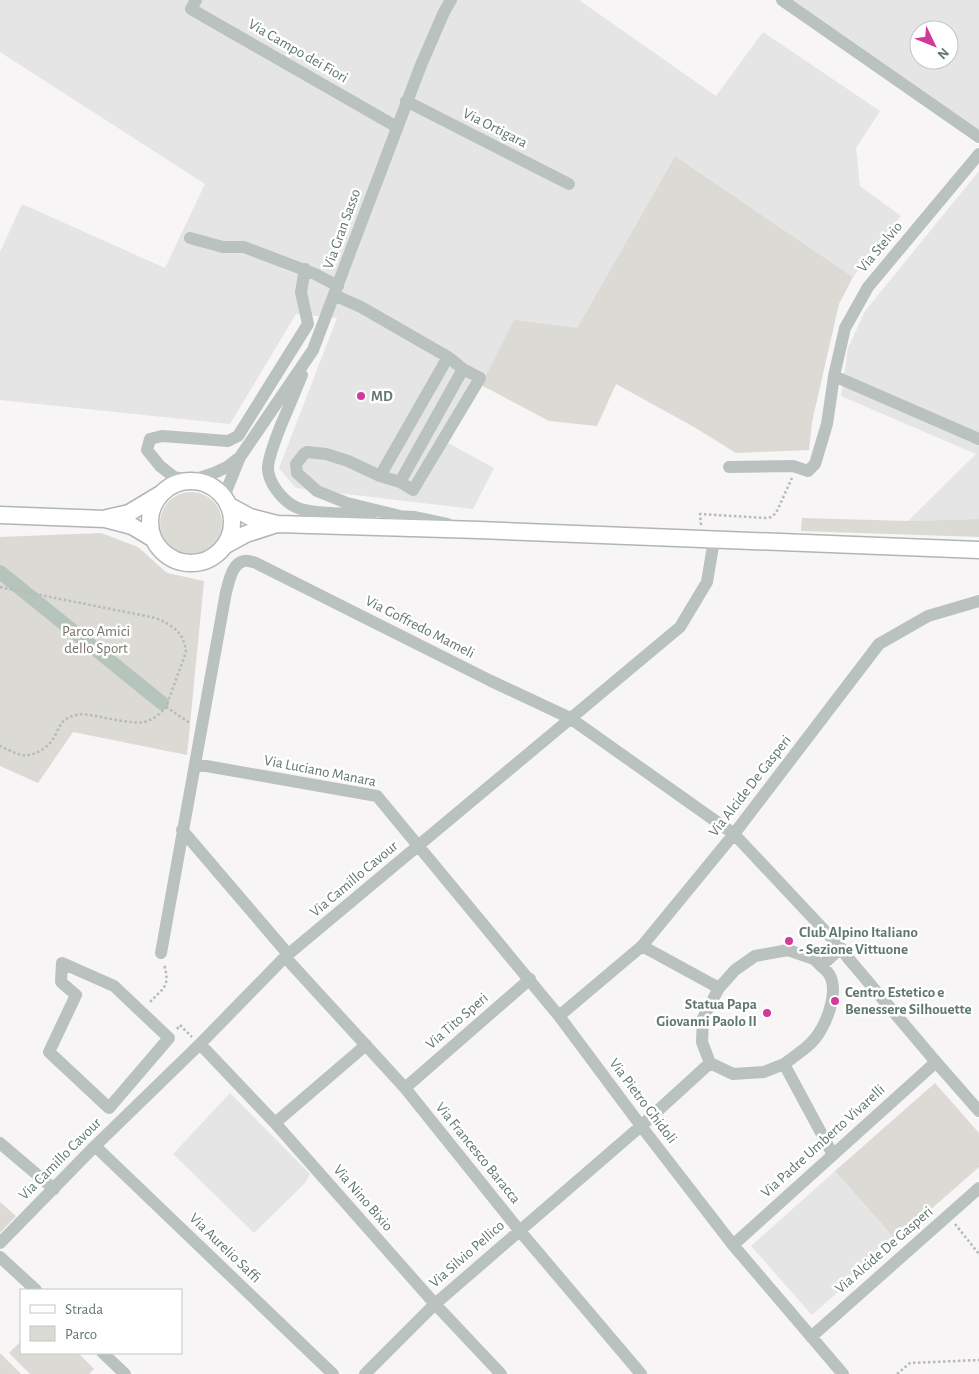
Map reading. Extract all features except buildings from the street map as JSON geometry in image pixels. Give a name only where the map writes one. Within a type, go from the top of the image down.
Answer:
[{"type":"main road","points":[[189,481],[203,483],[216,489],[226,502],[232,515],[232,526],[224,546],[216,555],[192,564],[168,557],[159,549],[152,538],[149,527],[153,504],[160,495],[168,487],[189,481]]},
{"type":"main road","points":[[105,519],[129,513],[160,495]]},
{"type":"main road","points":[[226,502],[250,517],[277,524],[979,550]]},
{"type":"main road","points":[[0,515],[105,519],[132,526],[152,538]]},
{"type":"main road","points":[[224,546],[246,534],[277,524]]},
{"type":"street","name":"Via Campo dei Fiori","points":[[196,0],[191,9],[397,127]]},
{"type":"street","name":"Via Gran Sasso","points":[[226,502],[227,489],[240,457],[312,350],[406,101],[450,0]]},
{"type":"street","points":[[782,0],[979,137]]},
{"type":"street","name":"Via Ortigara","points":[[406,101],[568,184]]},
{"type":"street","name":"Via Stelvio","points":[[801,469],[808,471],[814,464],[826,424],[845,328],[868,287],[979,154]]},
{"type":"street","points":[[190,238],[223,247],[244,247],[316,274],[361,307],[448,357],[463,369],[480,378],[413,490],[400,482],[380,476],[348,460],[326,454],[307,452],[296,464],[297,473],[317,490],[346,503],[400,516]]},
{"type":"street","points":[[189,481],[174,477],[160,466],[147,450],[150,438],[162,436],[228,441],[238,436],[308,324],[302,292],[305,270]]},
{"type":"street","points":[[312,350],[272,448],[268,468],[271,481],[278,492],[297,508],[313,512],[415,517],[479,530]]},
{"type":"street","points":[[380,476],[448,357]]},
{"type":"street","points":[[400,482],[463,369]]},
{"type":"street","points":[[834,376],[979,439]]},
{"type":"street","name":"Via Gran Sasso","points":[[189,481],[227,467],[240,457]]},
{"type":"street","points":[[729,467],[793,466],[801,469]]},
{"type":"street","name":"Via Camillo Cavour","points":[[0,1243],[287,955],[680,627],[707,582],[708,539]]},
{"type":"street","name":"Via Goffredo Mameli","points":[[201,731],[232,572],[238,563],[245,561],[256,563],[491,681],[570,718],[734,834],[841,948],[936,1062]]},
{"type":"street","name":"Via Alcide De Gasperi","points":[[560,1016],[642,946],[734,834],[879,644],[928,616],[979,601]]},
{"type":"street","points":[[161,953],[201,731]]},
{"type":"street","name":"Via Luciano Manara","points":[[195,764],[378,796],[419,846]]},
{"type":"street","name":"Via Francesco Baracca","points":[[182,830],[287,955],[405,1088],[519,1230],[641,1374]]},
{"type":"street","name":"Via Pietro Ghidoli","points":[[419,846],[560,1016],[641,1126],[733,1245],[843,1374]]},
{"type":"street","points":[[642,946],[719,988]]},
{"type":"street","points":[[821,966],[841,948]]},
{"type":"street","points":[[788,950],[814,959],[830,975],[833,990],[830,1011],[818,1034],[803,1050],[784,1064],[764,1072],[733,1074],[710,1063],[702,1042],[703,1018],[719,988],[735,970],[755,956],[788,950]]},
{"type":"street","points":[[62,963],[114,986],[169,1038],[109,1108],[49,1052],[76,995],[61,982],[62,963]]},
{"type":"street","name":"Via Tito Speri","points":[[405,1088],[530,980]]},
{"type":"street","name":"Via Nino Bixio","points":[[200,1044],[275,1123],[435,1304],[501,1374]]},
{"type":"street","points":[[275,1123],[366,1045]]},
{"type":"street","points":[[936,1062],[979,1111]]},
{"type":"street","name":"Via Padre Umberto Vivarelli","points":[[733,1245],[936,1062]]},
{"type":"street","name":"Via Silvio Pellico","points":[[365,1374],[435,1304],[641,1126],[710,1063]]},
{"type":"street","points":[[784,1064],[833,1155]]},
{"type":"street","points":[[0,1143],[54,1188]]},
{"type":"street","name":"Via Aurelio Saffi","points":[[95,1146],[333,1374]]},
{"type":"street","name":"Via Alcide De Gasperi","points":[[811,1336],[979,1188]]},
{"type":"street","points":[[0,1257],[35,1289]]},
{"type":"street","points":[[104,1354],[125,1374]]},
{"type":"path","points":[[708,539],[700,514],[771,517],[776,513],[794,475],[801,469]]},
{"type":"path","points":[[0,587],[156,618],[168,623],[176,630],[183,638],[186,652],[166,707],[154,718],[144,722],[78,714],[66,719],[60,725],[52,740],[42,750],[29,755],[19,754],[0,746]]},
{"type":"path","points":[[166,707],[201,731]]},
{"type":"path","points":[[150,1002],[164,988],[168,980],[161,953]]},
{"type":"path","points":[[169,1038],[180,1025],[200,1044]]},
{"type":"path","points":[[949,1215],[979,1254]]},
{"type":"path","points":[[897,1374],[910,1363],[979,1360]]},
{"type":"shaded area","points":[[0,0],[579,0],[716,96],[763,32],[880,111],[856,148],[860,186],[901,216],[853,277],[675,156],[577,328],[481,385],[448,443],[494,468],[473,509],[296,488],[279,468],[337,318],[296,314],[230,424],[0,400],[0,252],[22,204],[165,268],[205,184],[0,52]]},
{"type":"shaded area","points":[[790,0],[979,0],[979,130]]},
{"type":"shaded area","points":[[979,171],[979,519],[908,521],[976,454],[841,396],[848,348],[865,311]]},
{"type":"shaded area","points":[[230,1093],[310,1174],[306,1182],[254,1233],[173,1154]]},
{"type":"shaded area","points":[[835,1171],[896,1240],[812,1315],[751,1246]]},
{"type":"green space","points":[[675,156],[853,277],[839,304],[812,422],[809,450],[736,453],[694,427],[616,384],[597,426],[549,421],[481,385],[514,320],[577,328]]},
{"type":"green space","points":[[185,492],[197,492],[213,501],[220,511],[222,523],[220,535],[213,545],[197,554],[185,554],[174,549],[165,540],[160,529],[160,517],[165,506],[174,497]]},
{"type":"green space","points":[[802,518],[908,521],[979,519],[979,537],[801,531]]},
{"type":"green space","name":"Parco Amici dello Sport","points":[[101,533],[138,547],[167,573],[204,581],[187,755],[73,732],[38,783],[0,766],[0,537]]},
{"type":"green space","points":[[935,1083],[979,1133],[979,1167],[896,1240],[835,1171]]},
{"type":"green space","points":[[0,1202],[16,1216],[0,1233]]},
{"type":"green space","points":[[20,1342],[20,1354],[79,1354],[94,1369],[89,1374],[30,1374],[9,1353]]},
{"type":"green space","points":[[0,1353],[21,1374],[0,1374]]},
{"type":"waterway","points":[[0,572],[162,703]]},
{"type":"place","name":"MD","points":[[361,396]]},
{"type":"place","name":"Club Alpino Italiano - Sezione Vittuone","points":[[789,941]]},
{"type":"place","name":"Centro Estetico e Benessere Silhouette","points":[[835,1001]]},
{"type":"place","name":"Statua Papa Giovanni Paolo II","points":[[767,1013]]}]
